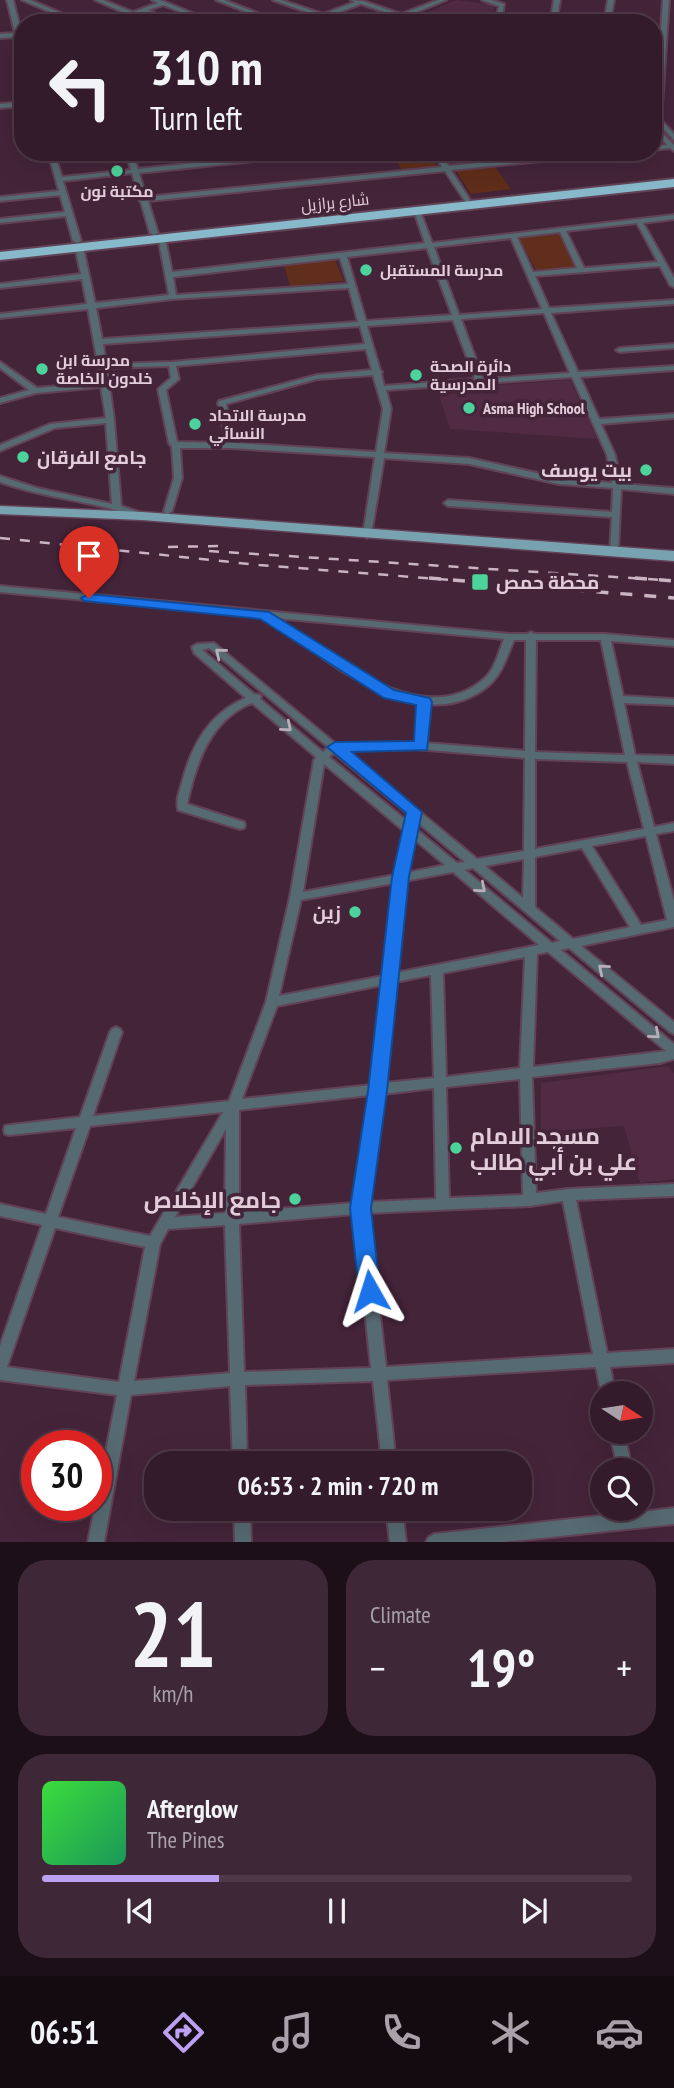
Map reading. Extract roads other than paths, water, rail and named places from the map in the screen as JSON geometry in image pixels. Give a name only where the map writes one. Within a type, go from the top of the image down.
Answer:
[{"type":"highway","name":"شارع برازيل","points":[[0,256],[78,244],[467,200],[674,181]]},
{"type":"highway","name":"شارع برازيل","points":[[158,235],[416,211],[674,181]]},
{"type":"highway","name":"شارع برازيل","points":[[0,249],[78,244]]},
{"type":"main road","points":[[0,510],[142,516],[674,556]]},
{"type":"main road","points":[[0,520],[122,524],[674,565]]},
{"type":"street","points":[[25,0],[60,14]]},
{"type":"street","points":[[98,0],[133,14],[164,3]]},
{"type":"street","points":[[155,0],[192,14]]},
{"type":"street","points":[[219,0],[256,14]]},
{"type":"street","points":[[276,0],[316,14]]},
{"type":"street","points":[[406,14],[443,0]]},
{"type":"street","points":[[485,0],[502,5],[500,14]]},
{"type":"street","points":[[662,34],[666,0]]},
{"type":"street","points":[[327,14],[360,1],[396,14]]},
{"type":"street","points":[[143,10],[153,14]]},
{"type":"street","points":[[662,133],[673,147]]},
{"type":"street","points":[[54,161],[78,244],[99,342],[110,420],[117,506]]},
{"type":"street","points":[[132,161],[142,200],[158,235],[173,296]]},
{"type":"street","points":[[59,179],[224,161]]},
{"type":"street","points":[[441,161],[467,200]]},
{"type":"street","points":[[142,200],[522,161]]},
{"type":"street","points":[[0,198],[63,193]]},
{"type":"street","points":[[416,211],[480,381]]},
{"type":"street","points":[[0,221],[69,214]]},
{"type":"street","points":[[169,275],[674,217]]},
{"type":"street","points":[[639,221],[674,285]]},
{"type":"street","points":[[562,230],[581,270]]},
{"type":"street","points":[[513,236],[611,455],[617,488],[615,551]]},
{"type":"street","points":[[343,255],[384,388],[387,408],[367,535]]},
{"type":"street","points":[[529,274],[663,264]]},
{"type":"street","points":[[0,286],[85,276]]},
{"type":"street","points":[[0,316],[173,296],[354,286]]},
{"type":"street","points":[[99,342],[674,302]]},
{"type":"street","points":[[103,366],[172,364],[370,346]]},
{"type":"street","points":[[620,350],[674,346]]},
{"type":"street","points":[[0,364],[35,391]]},
{"type":"street","points":[[168,511],[178,478],[176,446],[171,438],[162,390],[175,379],[172,364]]},
{"type":"street","points":[[384,388],[674,368]]},
{"type":"street","points":[[231,445],[222,403],[317,377],[378,372]]},
{"type":"street","points":[[0,401],[35,391],[106,384]]},
{"type":"street","points":[[598,422],[674,416]]},
{"type":"street","points":[[0,448],[53,426],[110,420]]},
{"type":"street","points":[[176,446],[231,445],[382,453],[469,461],[559,481],[674,491]]},
{"type":"street","points":[[0,478],[28,491],[117,506],[142,516]]},
{"type":"street","points":[[448,503],[616,515]]},
{"type":"street","points":[[0,589],[510,637],[605,637],[674,643]]},
{"type":"street","points":[[264,615],[390,694],[424,702],[457,700],[489,680],[510,637]]},
{"type":"street","points":[[529,907],[531,635]]},
{"type":"street","points":[[272,1002],[674,923],[631,759],[605,637]]},
{"type":"street","points":[[674,1029],[211,645],[197,647],[197,652],[674,1053]]},
{"type":"street","points":[[240,825],[182,807],[181,804],[198,751],[212,727],[229,710],[268,692]]},
{"type":"street","points":[[619,699],[674,702]]},
{"type":"street","points":[[422,747],[424,702]]},
{"type":"street","points":[[96,1542],[123,1389],[153,1243],[233,1106],[272,1002],[296,897],[320,760],[335,747],[422,747],[530,755],[674,760]]},
{"type":"street","points":[[388,1451],[360,1208],[377,1091],[400,877],[414,812]]},
{"type":"street","points":[[296,897],[674,827]]},
{"type":"street","points":[[584,843],[638,930]]},
{"type":"street","points":[[530,1200],[526,1074],[531,952]]},
{"type":"street","points":[[437,970],[443,1204]]},
{"type":"street","points":[[0,1366],[87,1123],[116,1032]]},
{"type":"street","points":[[10,1130],[439,1085],[660,1058],[674,1053]]},
{"type":"street","points":[[660,1058],[674,1061]]},
{"type":"street","points":[[233,1106],[232,1220],[240,1451]]},
{"type":"street","points":[[163,1224],[360,1208],[674,1190]]},
{"type":"street","points":[[568,1195],[605,1381]]},
{"type":"street","points":[[0,1210],[153,1243]]},
{"type":"street","points":[[0,1373],[123,1389],[238,1379],[379,1374],[674,1356]]},
{"type":"street","points":[[653,1515],[674,1516]]},
{"type":"street","points":[[434,1542],[590,1520]]},
{"type":"street","points":[[242,1521],[243,1542]]},
{"type":"street","points":[[396,1521],[398,1542]]},
{"type":"railway","points":[[0,538],[259,565],[451,580]]},
{"type":"railway","points":[[168,547],[220,546]]},
{"type":"railway","points":[[209,551],[656,580]]},
{"type":"railway","points":[[429,578],[674,598]]},
{"type":"railway","points":[[635,578],[656,580]]},
{"type":"railway","points":[[656,580],[662,580]]},
{"type":"railway","points":[[656,580],[674,581]]},
{"type":"place","name":"مكتبة نون","points":[[117,171]]},
{"type":"place","name":"مدرسة المستقبل","points":[[366,270]]},
{"type":"place","name":"مدرسة ابن خلدون الخاصة","points":[[42,369]]},
{"type":"place","name":"دائرة الصحة المدرسية","points":[[416,375]]},
{"type":"place","name":"Asma High School","points":[[469,408]]},
{"type":"place","name":"مدرسة الاتحاد النسائي","points":[[195,424]]},
{"type":"place","name":"جامع الفرقان","points":[[23,457]]},
{"type":"place","name":"بيت يوسف","points":[[646,470]]},
{"type":"place","name":"محطة حمص","points":[[480,582]]},
{"type":"place","name":"زين","points":[[355,912]]},
{"type":"place","name":"مسجد الامام علي بن أبي طالب","points":[[456,1148]]},
{"type":"place","name":"جامع الإخلاص","points":[[295,1199]]}]
